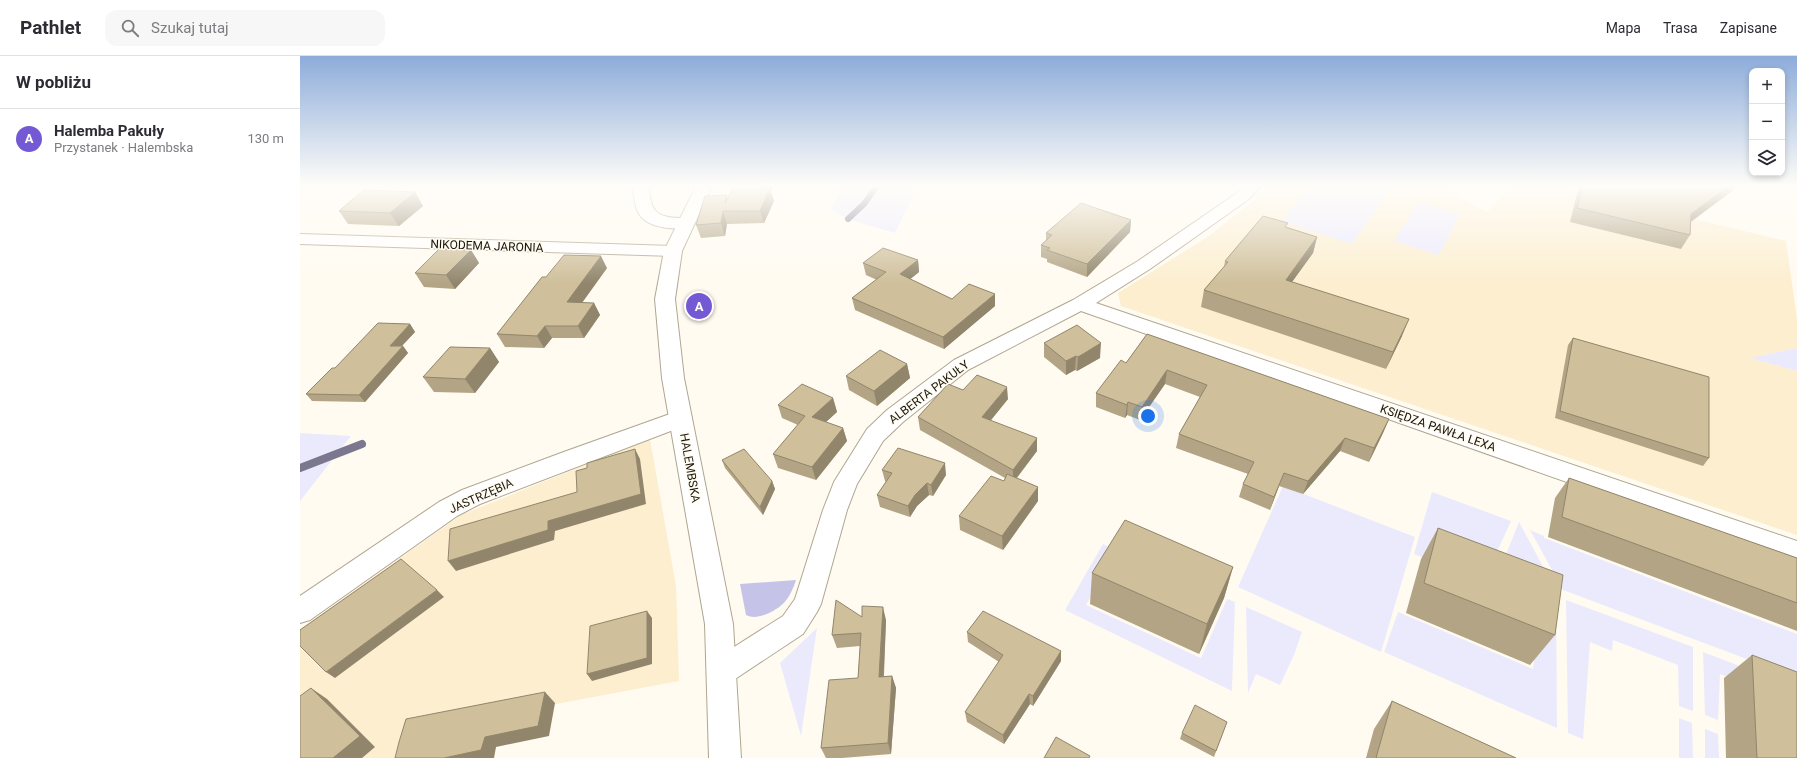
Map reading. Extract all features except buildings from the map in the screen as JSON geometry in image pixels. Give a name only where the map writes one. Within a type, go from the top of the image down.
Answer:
[{"type":"street","points":[[655,219],[658,221],[685,223]]},
{"type":"street","name":"HALEMBSKA","points":[[687,219],[673,251],[668,276],[666,306],[673,378],[719,624],[725,758]]},
{"type":"street","name":"ALBERTA PAKUŁY","points":[[722,671],[793,625],[801,615],[807,604],[835,510],[846,482],[875,435],[895,416],[961,365],[1080,304],[1144,265],[1210,219]]},
{"type":"street","name":"NIKODEMA JARONIA","points":[[303,242],[673,251]]},
{"type":"street","name":"KSIĘDZA PAWŁA LEXA","points":[[1080,304],[1797,552]]},
{"type":"street","name":"JASTRZĘBIA","points":[[300,611],[448,509],[471,497],[681,418]]},
{"type":"shaded area","points":[[849,219],[902,219],[895,233]]},
{"type":"shaded area","points":[[1231,219],[1693,219],[1786,241],[1797,319],[1797,348],[1751,358],[1797,371],[1797,535],[1121,306],[1118,293],[1209,236]]},
{"type":"shaded area","points":[[1283,219],[1369,219],[1352,244],[1281,221]]},
{"type":"shaded area","points":[[1408,219],[1458,219],[1439,255],[1394,241]]},
{"type":"shaded area","points":[[1797,348],[1797,371],[1750,358]]},
{"type":"shaded area","points":[[300,433],[351,436],[300,501]]},
{"type":"shaded area","points":[[650,439],[676,586],[679,681],[418,730],[411,758],[300,758],[300,629],[461,515]]},
{"type":"shaded area","points":[[1283,486],[1415,537],[1381,652],[1238,587]]},
{"type":"shaded area","points":[[1432,492],[1511,521],[1491,565],[1478,579],[1414,554]]},
{"type":"shaded area","points":[[1519,522],[1554,587],[1501,567]]},
{"type":"shaded area","points":[[1530,530],[1544,536],[1544,538],[1797,634],[1797,678],[1563,590]]},
{"type":"shaded area","points":[[1103,544],[1118,551],[1086,605],[1201,658],[1227,599],[1235,602],[1232,691],[1065,610]]},
{"type":"shaded area","points":[[796,580],[791,592],[781,606],[764,615],[753,617],[746,615],[740,584]]},
{"type":"shaded area","points":[[1556,594],[1557,728],[1384,652],[1398,612],[1533,669],[1542,604]]},
{"type":"shaded area","points":[[1566,600],[1693,647],[1693,711],[1679,706],[1678,665],[1613,640],[1612,651],[1590,642],[1583,739],[1568,733]]},
{"type":"shaded area","points":[[1246,607],[1302,632],[1294,655],[1280,685],[1256,674],[1248,693]]},
{"type":"shaded area","points":[[817,628],[801,736],[780,663]]},
{"type":"shaded area","points":[[1703,652],[1797,688],[1797,704],[1720,674],[1718,720],[1705,715]]},
{"type":"shaded area","points":[[1679,718],[1692,723],[1693,758],[1679,758]]},
{"type":"shaded area","points":[[1705,729],[1718,734],[1719,758],[1705,758]]},
{"type":"waterway","points":[[300,468],[362,444]]},
{"type":"place","name":"Halemba Pakuły","points":[[699,306]]}]
